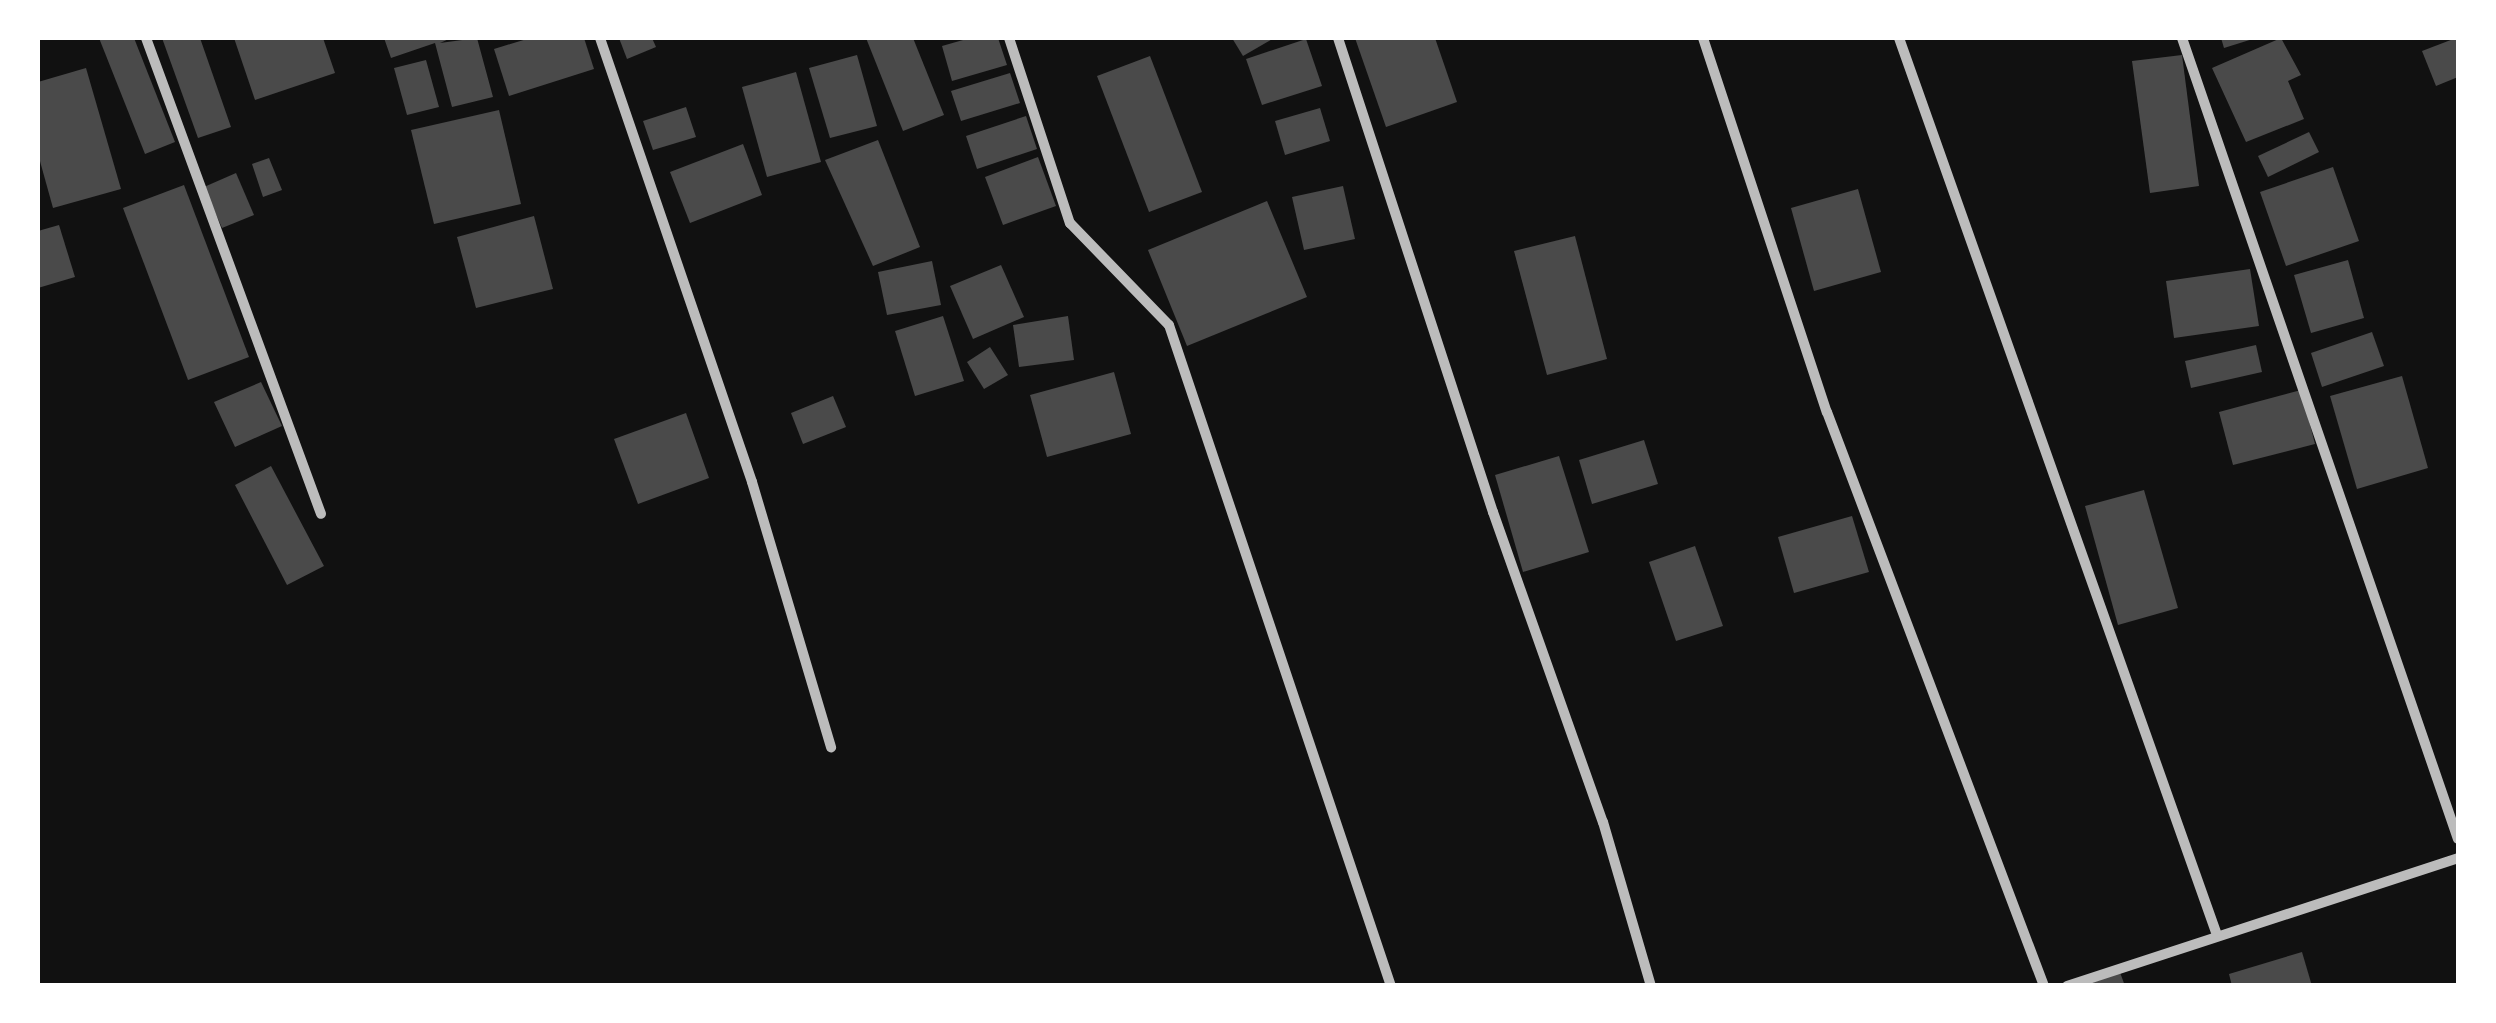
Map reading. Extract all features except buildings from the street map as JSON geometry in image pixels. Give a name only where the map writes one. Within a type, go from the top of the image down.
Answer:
[{"type":"street","points":[[146,38],[321,514]]},
{"type":"street","points":[[600,38],[752,482],[831,747]]},
{"type":"street","points":[[1009,38],[1070,223],[1169,325],[1391,986]]},
{"type":"street","points":[[1338,38],[1492,512],[1603,822],[1651,986]]},
{"type":"street","points":[[1704,38],[1834,430],[2044,986]]},
{"type":"street","points":[[1899,38],[2216,932]]},
{"type":"street","points":[[2182,38],[2458,839]]},
{"type":"street","points":[[2067,986],[2216,932],[2458,858]]}]
